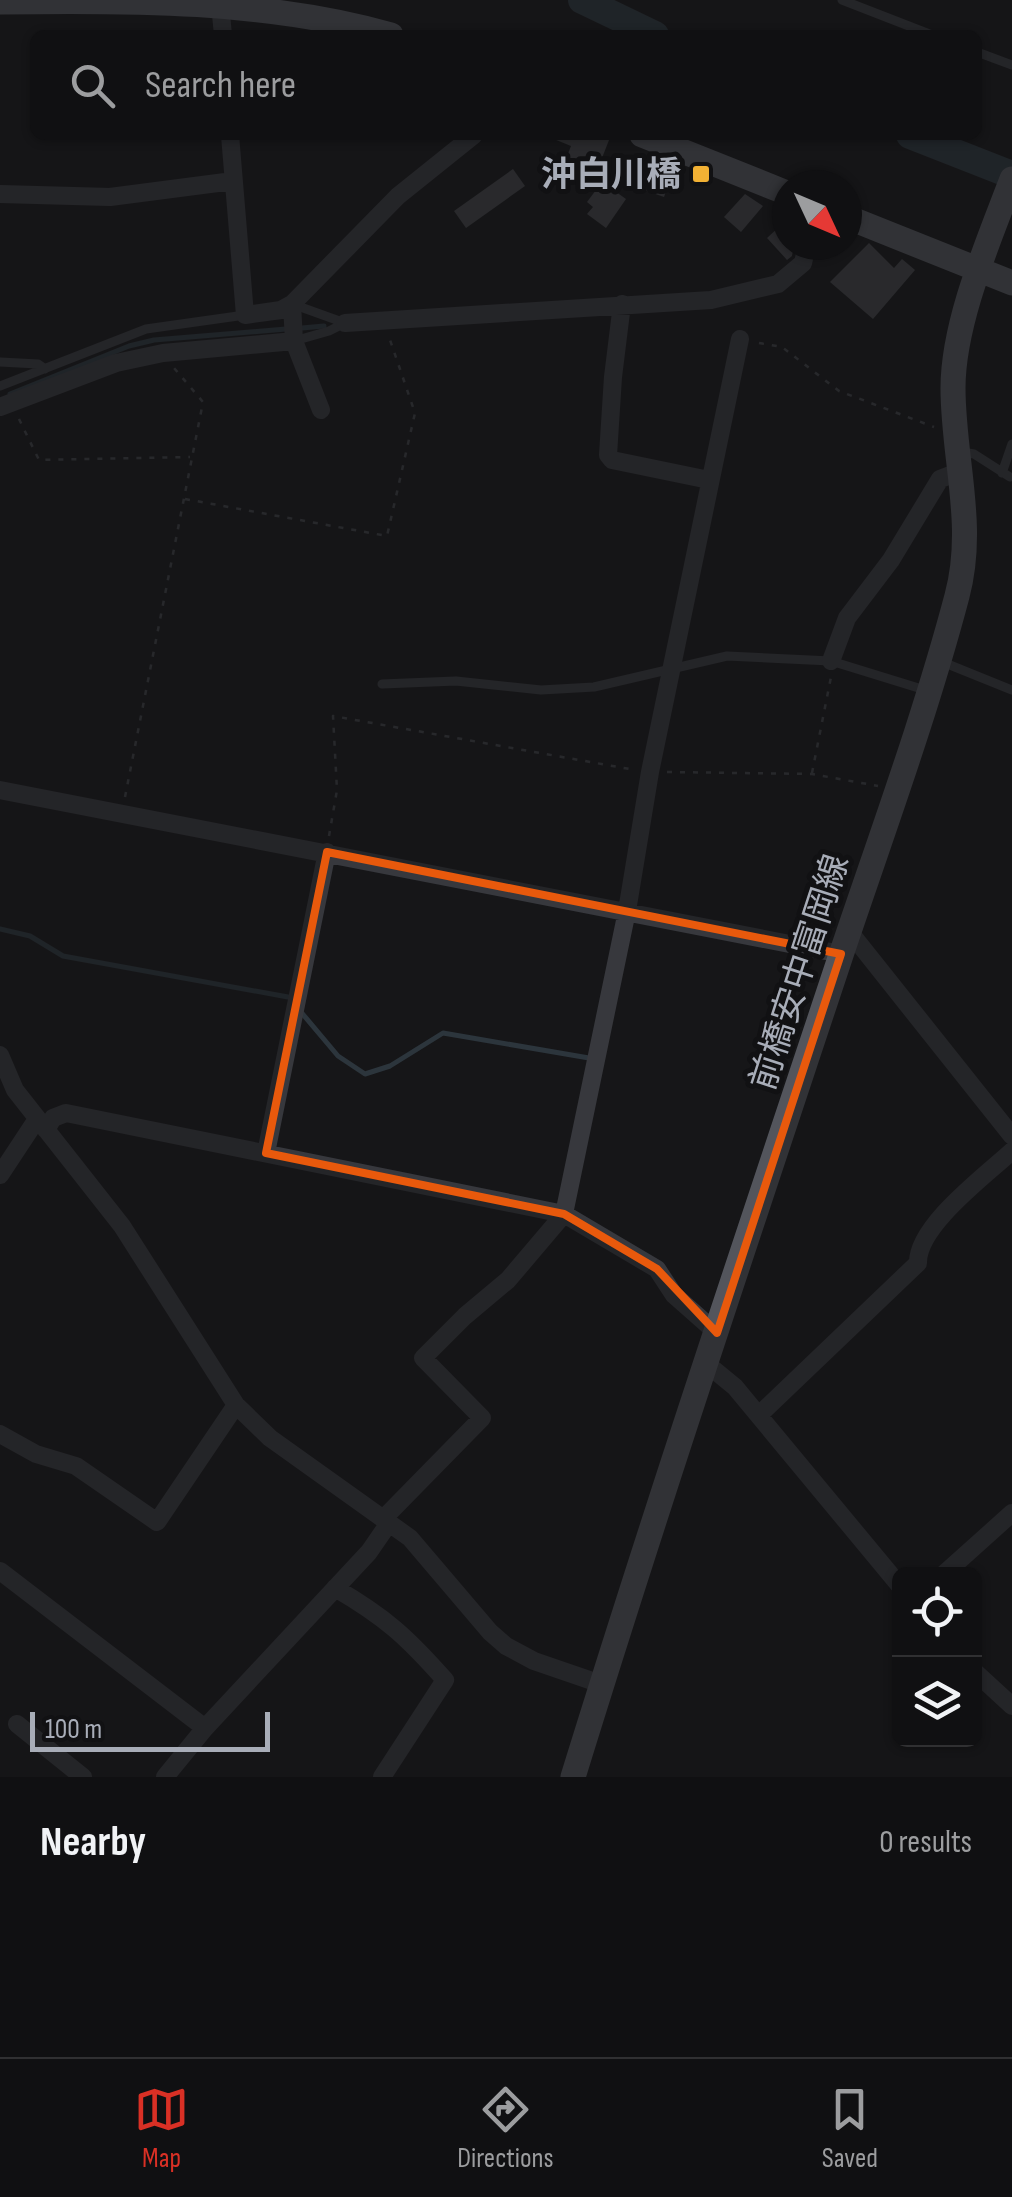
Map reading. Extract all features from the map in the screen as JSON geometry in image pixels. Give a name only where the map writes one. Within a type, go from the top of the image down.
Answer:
[{"type":"main road","points":[[0,2],[220,4],[314,14],[373,30]]},
{"type":"main road","points":[[654,140],[772,187]]},
{"type":"main road","name":"前橋安中富岡線","points":[[573,1777],[957,597],[965,555],[966,510],[953,387],[955,356],[981,262],[1012,178]]},
{"type":"main road","points":[[862,221],[981,262],[1012,284]]},
{"type":"street","points":[[220,4],[222,30]]},
{"type":"street","points":[[230,140],[245,316],[281,310],[292,304],[398,196],[468,140]]},
{"type":"street","points":[[0,194],[110,197],[233,182]]},
{"type":"street","points":[[345,323],[711,300],[778,284],[803,260]]},
{"type":"street","points":[[292,304],[294,341],[321,410]]},
{"type":"street","points":[[622,304],[612,377],[608,456],[709,480]]},
{"type":"street","points":[[165,1777],[205,1728],[369,1552],[386,1521],[482,1418],[423,1358],[508,1280],[564,1214],[740,339]]},
{"type":"street","points":[[6,405],[95,369],[163,353],[294,341]]},
{"type":"street","points":[[832,661],[847,618],[891,560],[940,479],[960,462]]},
{"type":"street","points":[[0,790],[627,910],[845,943],[1012,1136]]},
{"type":"street","points":[[266,1153],[326,852]]},
{"type":"street","points":[[0,1055],[15,1090],[122,1226],[236,1405],[270,1438],[410,1538],[506,1646],[534,1661],[602,1684]]},
{"type":"street","points":[[0,1175],[42,1124],[66,1113],[564,1214],[657,1269],[674,1295],[717,1334]]},
{"type":"street","points":[[759,1415],[918,1263],[918,1250],[955,1203],[1012,1151]]},
{"type":"street","points":[[708,1364],[735,1387],[892,1576]]},
{"type":"street","points":[[0,1434],[36,1454],[76,1466],[157,1522],[236,1405]]},
{"type":"street","points":[[952,1567],[1012,1513]]},
{"type":"street","points":[[0,1571],[205,1728]]},
{"type":"street","points":[[335,1588],[402,1632],[445,1680],[382,1777]]},
{"type":"street","points":[[982,1678],[1012,1706]]},
{"type":"street","points":[[17,1724],[83,1777]]},
{"type":"lane","points":[[842,0],[919,30]]},
{"type":"lane","points":[[982,54],[1012,65]]},
{"type":"lane","points":[[292,304],[345,323]]},
{"type":"lane","points":[[0,386],[119,336],[245,316]]},
{"type":"lane","points":[[294,341],[329,332],[345,323]]},
{"type":"lane","points":[[0,362],[38,364],[45,368]]},
{"type":"lane","points":[[960,462],[974,454],[1006,475],[1012,444]]},
{"type":"lane","points":[[382,684],[456,681],[541,690],[594,687],[727,656],[832,661],[928,690]]},
{"type":"lane","points":[[937,660],[1012,690]]},
{"type":"path","points":[[183,499],[387,536],[415,414],[384,320]]},
{"type":"path","points":[[740,339],[782,347],[839,391],[945,430]]},
{"type":"path","points":[[122,813],[202,402],[163,353]]},
{"type":"path","points":[[6,405],[39,460],[192,458]]},
{"type":"path","points":[[812,774],[832,661]]},
{"type":"path","points":[[326,852],[337,790],[333,716],[650,772],[812,774],[897,790]]},
{"type":"highlighted area","points":[[327,852],[841,954],[717,1333],[657,1269],[564,1214],[266,1153]]},
{"type":"building","points":[[556,140],[609,140],[591,186],[560,174],[571,146]]},
{"type":"building","points":[[654,162],[674,169],[664,197],[644,190]]},
{"type":"building","points":[[513,169],[525,186],[466,228],[454,211]]},
{"type":"building","points":[[602,182],[626,199],[606,228],[587,214],[593,207],[587,202]]},
{"type":"building","points":[[745,194],[763,206],[741,232],[724,217]]},
{"type":"building","points":[[869,243],[894,268],[902,259],[915,270],[873,319],[830,282],[852,260],[862,260],[862,250]]},
{"type":"waterway","points":[[582,0],[645,30]]},
{"type":"waterway","points":[[923,140],[1012,175]]},
{"type":"waterway","points":[[302,328],[324,326]]},
{"type":"waterway","points":[[10,394],[129,346],[154,340],[286,329]]},
{"type":"waterway","points":[[0,929],[30,936],[63,956],[288,997]]},
{"type":"waterway","points":[[301,1012],[338,1056],[365,1074],[390,1066],[443,1033],[589,1058]]},
{"type":"place","name":"沖白川橋","points":[[701,174]]}]
